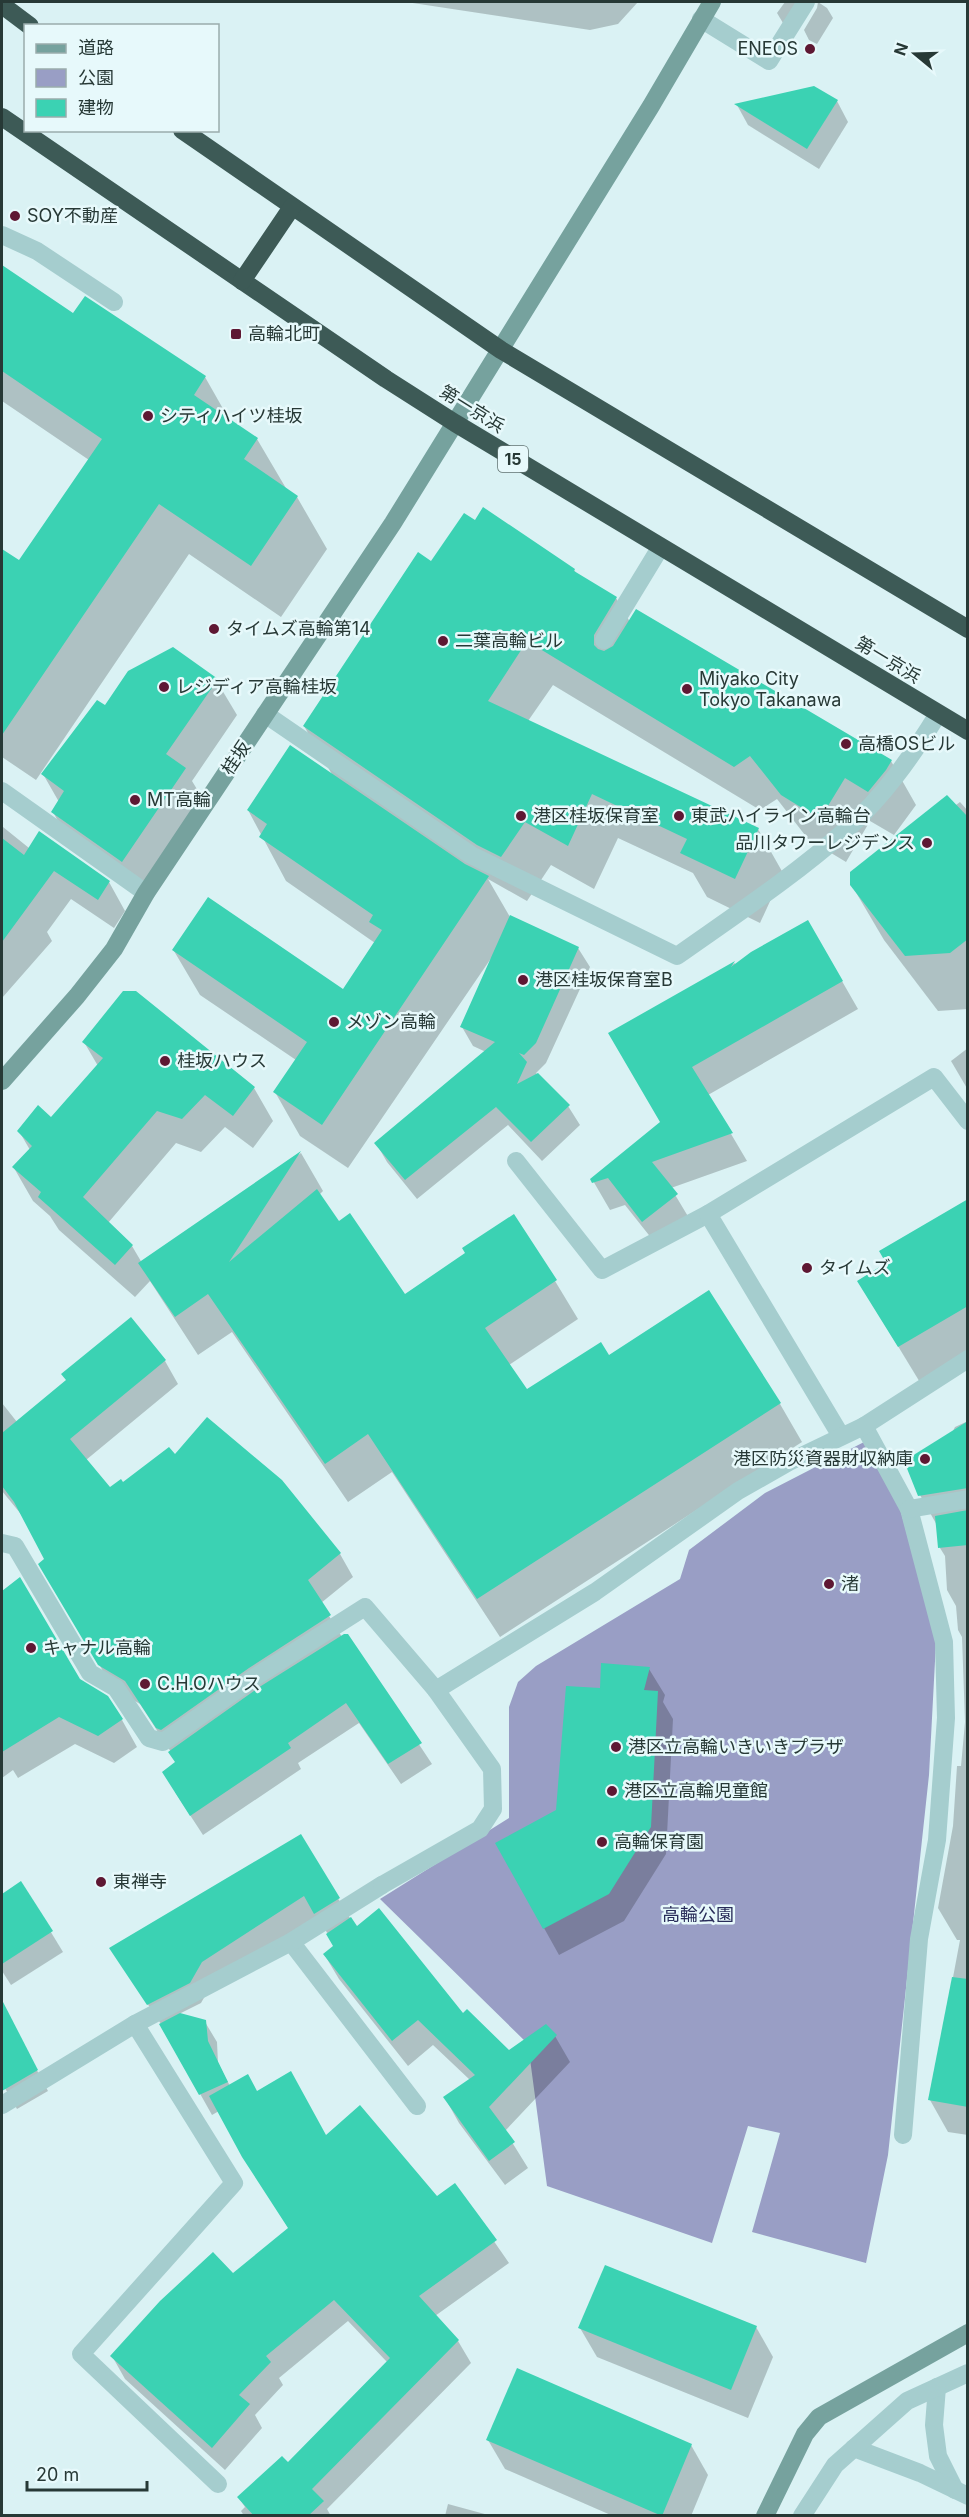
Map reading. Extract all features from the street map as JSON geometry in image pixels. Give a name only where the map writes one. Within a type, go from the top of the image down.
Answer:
[{"type":"highway","points":[[2,5],[27,24]]},
{"type":"highway","name":"第一京浜","points":[[2,117],[24,132]]},
{"type":"highway","name":"第一京浜","points":[[24,132],[455,423],[968,731]]},
{"type":"highway","points":[[185,132],[501,350],[968,629]]},
{"type":"highway","points":[[242,280],[292,207]]},
{"type":"street","points":[[501,350],[706,2]]},
{"type":"street","name":"桂坂","points":[[2,1081],[77,996],[114,949],[146,893],[393,523],[712,2]]},
{"type":"street","points":[[701,19],[769,61],[806,2]]},
{"type":"street","points":[[2,235],[37,251],[114,302]]},
{"type":"street","points":[[604,640],[660,548]]},
{"type":"street","points":[[265,714],[471,855],[677,956],[791,874],[848,829],[908,762],[938,714]]},
{"type":"street","points":[[2,791],[146,893]]},
{"type":"street","points":[[516,1161],[602,1270],[708,1214],[934,1077],[968,1121]]},
{"type":"street","points":[[708,1214],[841,1436]]},
{"type":"street","points":[[436,1690],[595,1592],[738,1491],[864,1426],[968,1359]]},
{"type":"street","points":[[864,1426],[909,1509],[944,1642],[945,1718],[937,1840],[919,1939],[903,2135]]},
{"type":"street","points":[[909,1509],[968,1499]]},
{"type":"street","points":[[2,2105],[135,2024],[291,1942],[382,1885],[480,1829],[493,1809],[492,1769],[436,1690],[365,1607],[255,1677],[163,1742],[149,1738],[116,1688],[101,1682],[90,1672],[8,1545]]},
{"type":"street","points":[[291,1942],[417,2106]]},
{"type":"street","points":[[135,2024],[234,2183],[81,2354],[218,2484]]},
{"type":"street","points":[[765,2516],[805,2434],[819,2417],[968,2333]]},
{"type":"street","points":[[802,2516],[835,2464],[907,2400],[968,2373]]},
{"type":"street","points":[[937,2388],[934,2425],[938,2456],[961,2493]]},
{"type":"street","points":[[854,2448],[961,2493]]},
{"type":"green space","name":"高輪公園","points":[[866,1441],[900,1508],[936,1642],[929,1775],[888,2155],[866,2263],[752,2232],[780,2133],[748,2126],[712,2243],[547,2186],[528,2044],[380,1899],[509,1818],[509,1707],[518,1682],[536,1666],[680,1579],[689,1550],[765,1493]]},
{"type":"building","points":[[814,86],[838,100],[807,149],[734,104]]},
{"type":"building","points":[[2,265],[73,313],[85,296],[206,376],[194,395],[258,438],[244,459],[298,496],[251,566],[159,504],[2,735],[2,549],[19,560],[102,439],[2,371]]},
{"type":"building","points":[[483,507],[575,569],[574,571],[617,597],[594,635],[594,645],[598,649],[604,651],[613,646],[636,609],[892,760],[886,770],[868,792],[845,778],[820,819],[781,795],[750,756],[734,767],[527,641],[488,701],[759,828],[735,879],[680,853],[687,839],[592,794],[568,846],[525,822],[501,857],[477,845],[303,726],[418,552],[431,561],[464,513],[475,520]]},
{"type":"building","points":[[173,647],[218,679],[166,754],[186,768],[122,862],[51,812],[64,791],[41,774],[97,700],[105,705],[128,671]]},
{"type":"building","points":[[290,745],[465,864],[489,876],[322,1125],[273,1092],[307,1042],[172,950],[208,897],[343,989],[382,930],[369,922],[373,915],[259,837],[267,824],[247,810]]},
{"type":"building","name":"品川タワーレジデンス","points":[[947,795],[968,817],[968,939],[950,953],[905,956],[850,885],[850,872]]},
{"type":"building","points":[[39,831],[110,881],[98,900],[54,871],[2,942],[2,838],[24,855]]},
{"type":"building","points":[[510,915],[579,947],[536,1043],[524,1055],[519,1053],[527,1062],[517,1084],[538,1073],[570,1105],[531,1142],[496,1107],[405,1180],[374,1143],[495,1042],[460,1027]]},
{"type":"building","points":[[808,920],[843,981],[692,1067],[733,1133],[652,1162],[678,1194],[642,1222],[608,1178],[592,1183],[590,1179],[660,1122],[608,1033],[735,961],[731,967],[751,952]]},
{"type":"building","points":[[123,991],[136,991],[255,1087],[233,1116],[205,1095],[182,1119],[157,1111],[83,1197],[133,1245],[115,1265],[38,1197],[41,1192],[12,1167],[32,1146],[17,1131],[38,1105],[51,1117],[103,1058],[82,1042]]},
{"type":"building","points":[[301,1151],[229,1262],[317,1189],[339,1221],[350,1213],[405,1294],[465,1253],[462,1248],[514,1214],[557,1280],[485,1328],[527,1389],[601,1342],[609,1355],[709,1290],[781,1403],[477,1599],[368,1434],[325,1464],[208,1294],[175,1317],[138,1263]]},
{"type":"building","points":[[968,1199],[968,1306],[898,1347],[857,1281],[886,1263],[879,1251]]},
{"type":"building","points":[[131,1317],[166,1360],[70,1439],[110,1487],[121,1479],[123,1482],[169,1447],[175,1454],[207,1417],[282,1480],[341,1553],[308,1580],[331,1615],[249,1668],[161,1730],[156,1728],[125,1681],[98,1665],[38,1564],[44,1559],[14,1502],[2,1486],[2,1433],[66,1380],[61,1374]]},
{"type":"building","points":[[968,1421],[968,1488],[918,1496],[904,1461]]},
{"type":"building","points":[[968,1510],[968,1545],[938,1548],[935,1516]]},
{"type":"building","points":[[20,1577],[80,1679],[108,1696],[123,1719],[98,1736],[59,1717],[2,1752],[2,1591]]},
{"type":"building","points":[[344,1634],[348,1634],[422,1743],[388,1764],[346,1703],[288,1743],[291,1748],[190,1816],[162,1772],[175,1762],[168,1752],[261,1686]]},
{"type":"building","points":[[601,1663],[650,1667],[644,1690],[658,1691],[651,1827],[609,1894],[543,1929],[495,1843],[556,1810],[566,1686],[600,1688]]},
{"type":"building","points":[[301,1834],[340,1898],[314,1914],[304,1896],[202,1962],[190,1983],[147,2005],[109,1948]]},
{"type":"building","points":[[21,1881],[53,1931],[2,1964],[2,1894]]},
{"type":"building","points":[[379,1908],[463,2013],[467,2009],[509,2050],[546,2024],[557,2035],[489,2107],[515,2142],[489,2161],[443,2097],[475,2075],[418,2020],[392,2041],[323,1954],[333,1946],[326,1934],[351,1917],[357,1926]]},
{"type":"building","points":[[952,1977],[968,1979],[968,2107],[928,2100]]},
{"type":"building","points":[[2,2000],[38,2070],[2,2091]]},
{"type":"building","points":[[180,2013],[206,2020],[208,2041],[228,2082],[199,2095],[159,2024]]},
{"type":"building","points":[[291,2071],[326,2135],[360,2105],[437,2196],[455,2183],[497,2240],[419,2296],[459,2340],[312,2489],[324,2501],[308,2516],[254,2516],[237,2497],[282,2456],[288,2462],[390,2358],[334,2300],[266,2356],[271,2362],[239,2395],[250,2404],[212,2448],[110,2356],[160,2301],[213,2252],[233,2273],[288,2228],[242,2157],[209,2096],[248,2074],[257,2091]]},
{"type":"building","points":[[605,2265],[757,2326],[731,2390],[578,2328]]},
{"type":"building","points":[[517,2368],[692,2444],[662,2516],[486,2440]]},
{"type":"place","name":"ENEOS","points":[[810,49]]},
{"type":"place","name":"SOY不動産","points":[[15,216]]},
{"type":"place","name":"高輪北町","points":[[236,334]]},
{"type":"place","name":"シティハイツ桂坂","points":[[148,416]]},
{"type":"place","name":"タイムズ高輪第14","points":[[214,629]]},
{"type":"place","name":"二葉高輪ビル","points":[[443,641]]},
{"type":"place","name":"レジディア高輪桂坂","points":[[164,687]]},
{"type":"place","name":"Miyako City Tokyo Takanawa","points":[[687,689]]},
{"type":"place","name":"高橋OSビル","points":[[846,744]]},
{"type":"place","name":"MT高輪","points":[[135,800]]},
{"type":"place","name":"港区桂坂保育室","points":[[521,816]]},
{"type":"place","name":"東武ハイライン高輪台","points":[[679,816]]},
{"type":"place","name":"品川タワーレジデンス","points":[[927,843]]},
{"type":"place","name":"港区桂坂保育室B","points":[[523,980]]},
{"type":"place","name":"メゾン高輪","points":[[334,1022]]},
{"type":"place","name":"桂坂ハウス","points":[[165,1061]]},
{"type":"place","name":"タイムズ","points":[[807,1268]]},
{"type":"place","name":"港区防災資器財収納庫","points":[[925,1459]]},
{"type":"place","name":"渚","points":[[829,1584]]},
{"type":"place","name":"キャナル高輪","points":[[31,1648]]},
{"type":"place","name":"C.H.Oハウス","points":[[145,1684]]},
{"type":"place","name":"港区立高輪いきいきプラザ","points":[[616,1747]]},
{"type":"place","name":"港区立高輪児童館","points":[[612,1791]]},
{"type":"place","name":"高輪保育園","points":[[602,1842]]},
{"type":"place","name":"東禅寺","points":[[101,1882]]}]
